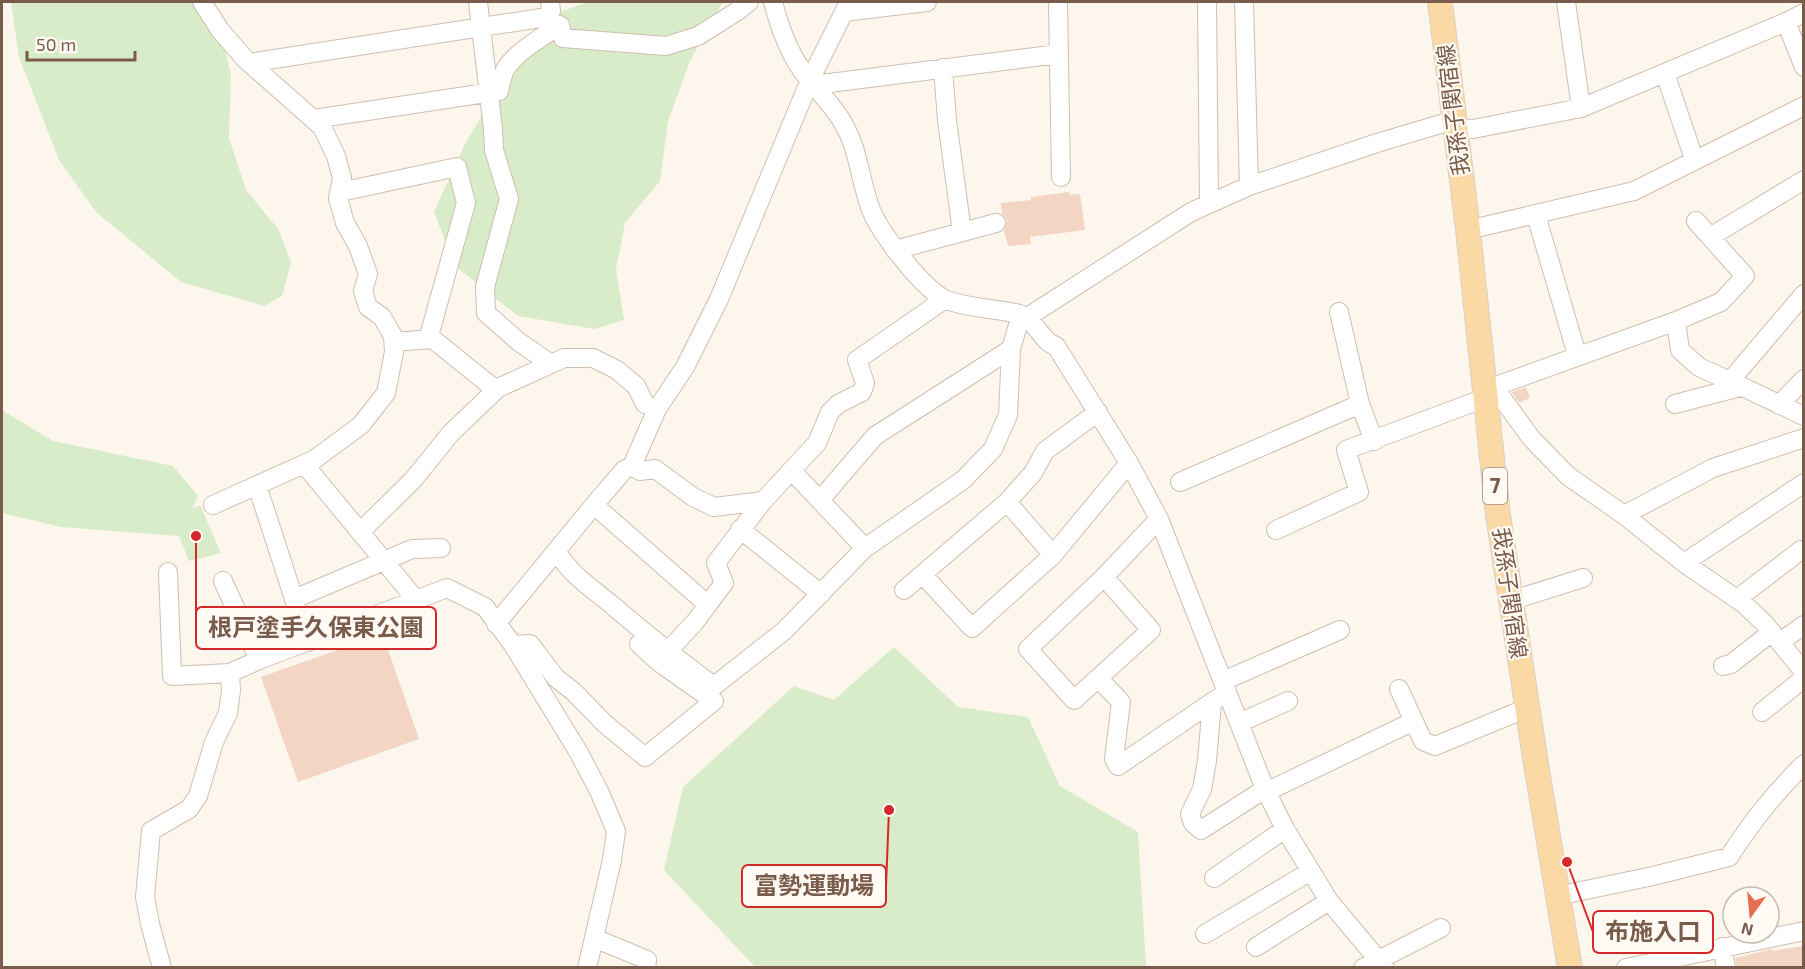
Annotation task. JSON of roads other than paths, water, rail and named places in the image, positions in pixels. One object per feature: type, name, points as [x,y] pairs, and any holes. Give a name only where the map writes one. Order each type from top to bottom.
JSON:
[{"type":"main road","name":"我孫子関宿線","points":[[1440,2],[1488,391],[1510,601],[1570,968]]},
{"type":"street","points":[[208,2],[220,30],[249,63],[322,127],[336,156],[342,178],[339,198],[345,222],[358,246],[368,274],[363,291],[368,307],[382,317],[394,342],[386,393],[362,425],[315,459],[213,505]]},
{"type":"street","points":[[478,2],[494,129],[494,150],[509,198],[485,287],[486,313],[519,342],[551,364]]},
{"type":"street","points":[[249,63],[547,17],[551,11],[550,2]]},
{"type":"street","points":[[314,119],[499,91],[507,67],[517,56],[560,25],[564,38],[666,46],[698,36],[749,2]]},
{"type":"street","points":[[773,2],[791,53],[841,120],[852,140],[872,211],[895,250],[928,286],[945,299],[975,308],[1024,316],[1035,324],[1051,345],[1056,346],[1098,412],[1159,519],[1221,692],[1239,723],[1266,790],[1285,829],[1329,901],[1375,965],[1441,927]]},
{"type":"street","points":[[496,624],[594,505],[624,471],[632,466],[657,409],[685,367],[719,299],[847,7],[927,2]]},
{"type":"street","points":[[1058,2],[1062,177]]},
{"type":"street","points":[[1207,2],[1209,204]]},
{"type":"street","points":[[1244,2],[1249,186]]},
{"type":"street","points":[[1566,2],[1581,108]]},
{"type":"street","points":[[552,556],[667,652],[714,686],[784,632],[865,548],[963,480],[993,449],[1008,415],[1011,349],[1024,316],[1191,212],[1249,186],[1377,143],[1454,124],[1473,129],[1581,108],[1803,13]]},
{"type":"street","points":[[1786,22],[1803,67]]},
{"type":"street","points":[[812,83],[1058,54]]},
{"type":"street","points":[[943,68],[946,120],[962,232]]},
{"type":"street","points":[[1665,73],[1694,159]]},
{"type":"street","points":[[1468,230],[1634,191],[1803,106]]},
{"type":"street","points":[[340,192],[457,167],[466,203],[429,336],[496,390]]},
{"type":"street","points":[[1710,237],[1803,180]]},
{"type":"street","points":[[1536,215],[1577,355]]},
{"type":"street","points":[[1275,530],[1359,492],[1347,450],[1374,441],[1577,355],[1676,321],[1721,302],[1745,276],[1696,221]]},
{"type":"street","points":[[895,250],[996,223]]},
{"type":"street","points":[[1675,404],[1735,384],[1803,294]]},
{"type":"street","points":[[667,652],[695,622],[724,583],[716,562],[740,530],[763,501],[817,443],[830,412],[838,404],[862,392],[865,383],[856,360],[945,299]]},
{"type":"street","points":[[1339,312],[1360,404],[1374,441]]},
{"type":"street","points":[[1676,321],[1680,350],[1699,367],[1803,416]]},
{"type":"street","points":[[394,342],[432,339]]},
{"type":"street","points":[[820,500],[875,436],[1011,349]]},
{"type":"street","points":[[361,531],[413,480],[451,433],[496,390],[564,358],[593,358],[617,370],[636,386],[645,404],[657,409]]},
{"type":"street","points":[[1779,405],[1803,379]]},
{"type":"street","points":[[1488,391],[1568,476],[1624,515],[1684,563],[1737,599],[1764,623],[1803,672]]},
{"type":"street","points":[[1180,482],[1360,404]]},
{"type":"street","points":[[904,590],[1007,502],[1033,472],[1045,451],[1098,412]]},
{"type":"street","points":[[1624,515],[1713,468],[1803,438]]},
{"type":"street","points":[[923,575],[972,628],[1053,555],[1129,463]]},
{"type":"street","points":[[304,464],[417,601]]},
{"type":"street","points":[[632,466],[640,471],[656,469],[693,496],[714,507],[763,501]]},
{"type":"street","points":[[792,471],[865,548]]},
{"type":"street","points":[[1684,563],[1803,483]]},
{"type":"street","points":[[257,485],[308,642]]},
{"type":"street","points":[[1007,502],[1053,555]]},
{"type":"street","points":[[594,505],[707,604]]},
{"type":"street","points":[[1104,577],[1151,630],[1074,700],[1028,649],[1104,577],[1159,519]]},
{"type":"street","points":[[740,530],[821,594]]},
{"type":"street","points":[[294,599],[412,549],[441,548]]},
{"type":"street","points":[[1737,599],[1801,550]]},
{"type":"street","points":[[513,645],[530,644],[556,678],[645,757],[714,701],[660,663],[583,598],[554,572],[552,556]]},
{"type":"street","points":[[168,572],[172,676],[230,674],[259,660],[447,588],[485,607],[513,645],[579,753],[599,791],[615,831],[612,860],[587,968]]},
{"type":"street","points":[[1510,601],[1583,578]]},
{"type":"street","points":[[223,582],[259,660]]},
{"type":"street","points":[[1723,666],[1731,664],[1776,637],[1803,625]]},
{"type":"street","points":[[1098,678],[1121,702],[1114,759],[1118,766],[1221,692],[1340,630]]},
{"type":"street","points":[[162,968],[145,897],[151,831],[189,809],[198,796],[214,742],[228,713],[231,691],[230,674]]},
{"type":"street","points":[[1762,712],[1803,678]]},
{"type":"street","points":[[1399,689],[1423,741],[1435,746],[1527,708]]},
{"type":"street","points":[[1221,692],[1202,789],[1190,814],[1192,822],[1201,830],[1266,790],[1414,721]]},
{"type":"street","points":[[1239,723],[1288,701]]},
{"type":"street","points":[[1557,896],[1729,857],[1755,817],[1775,792],[1803,764]]},
{"type":"street","points":[[1214,878],[1285,829]]},
{"type":"street","points":[[1205,934],[1311,871]]},
{"type":"street","points":[[1256,947],[1329,901]]},
{"type":"street","points":[[1626,968],[1803,931]]},
{"type":"street","points":[[594,938],[647,960],[646,968]]},
{"type":"street","points":[[1722,947],[1726,968]]},
{"type":"place","name":"根戸塗手久保東公園","points":[[196,536]]},
{"type":"place","name":"富勢運動場","points":[[889,810]]},
{"type":"place","name":"布施入口","points":[[1567,862]]}]
